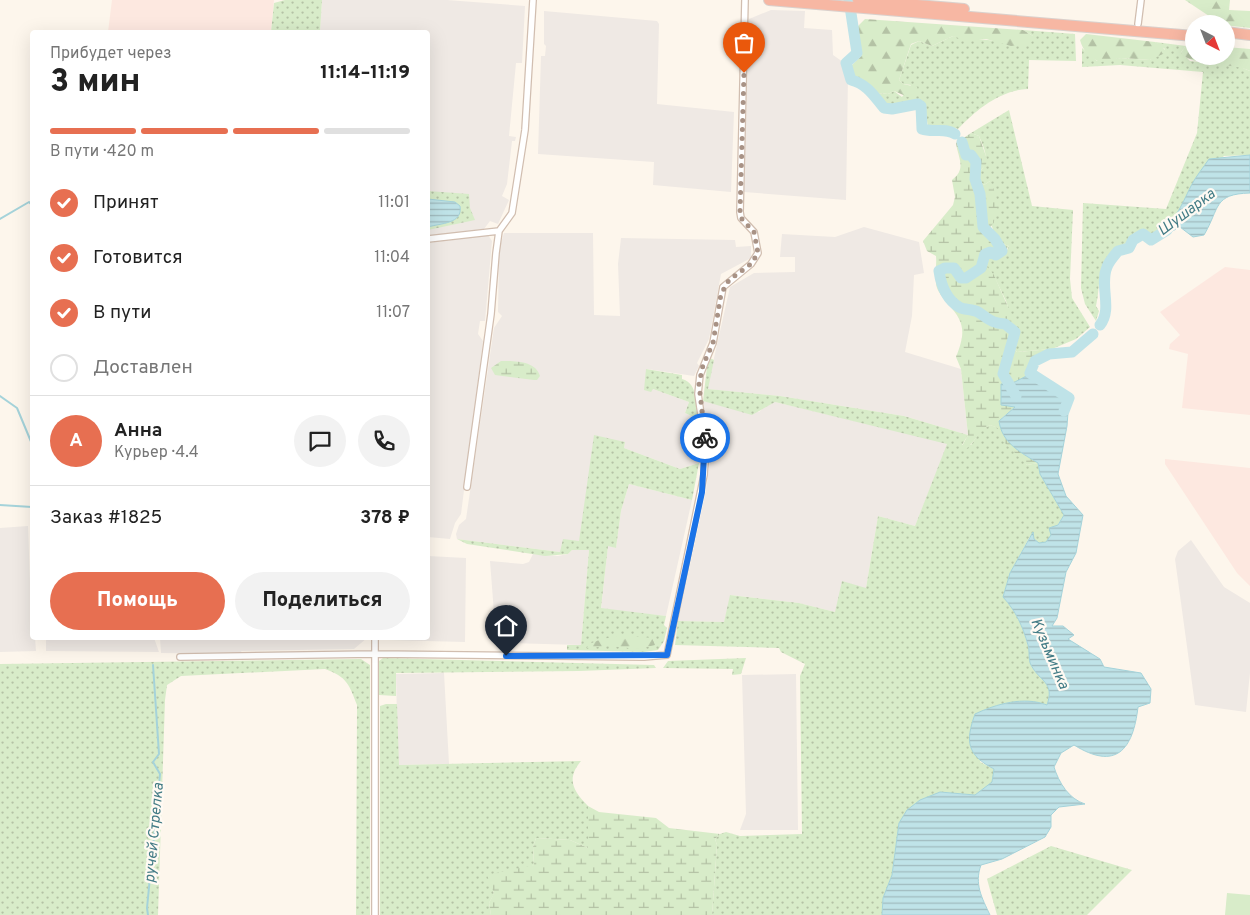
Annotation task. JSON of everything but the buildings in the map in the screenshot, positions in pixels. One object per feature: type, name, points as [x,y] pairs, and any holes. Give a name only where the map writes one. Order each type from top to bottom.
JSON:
[{"type":"highway","points":[[769,0],[842,6],[861,3],[1185,28]]},
{"type":"highway","points":[[861,3],[1185,35]]},
{"type":"highway","points":[[1235,33],[1250,35]]},
{"type":"highway","points":[[1235,40],[1250,41]]},
{"type":"street","points":[[467,487],[491,314],[499,231],[512,213],[525,130],[533,0]]},
{"type":"street","points":[[180,657],[375,654],[644,657],[667,655],[704,473],[706,449],[698,394],[700,375],[713,343],[724,287],[751,264],[758,253],[754,232],[741,218],[740,212],[745,0]]},
{"type":"street","points":[[1138,24],[1141,0]]},
{"type":"street","points":[[430,239],[499,231]]},
{"type":"street","points":[[375,640],[376,915]]},
{"type":"shaded area","points":[[112,0],[274,0],[271,30],[108,30]]},
{"type":"shaded area","points":[[322,0],[447,0],[525,6],[522,63],[516,63],[509,136],[516,137],[515,141],[512,141],[507,184],[502,196],[509,200],[498,224],[490,221],[484,229],[430,236],[430,30],[320,30]]},
{"type":"shaded area","points":[[771,10],[805,11],[804,28],[832,30],[833,55],[843,62],[848,77],[846,200],[744,192],[749,19]]},
{"type":"shaded area","points":[[544,11],[657,21],[659,24],[657,104],[734,112],[731,192],[653,185],[654,162],[538,154],[541,56],[545,56],[546,46],[544,44]]},
{"type":"shaded area","points":[[864,227],[919,242],[924,273],[914,275],[912,316],[905,352],[961,369],[968,435],[904,416],[780,396],[707,389],[730,287],[754,273],[795,272],[795,257],[780,257],[782,234],[835,237]]},
{"type":"shaded area","points":[[504,233],[593,233],[594,315],[620,316],[618,264],[621,238],[735,240],[736,247],[751,246],[751,258],[721,274],[709,339],[697,363],[699,366],[694,376],[647,369],[653,389],[689,402],[685,413],[698,419],[699,463],[680,469],[624,448],[625,442],[579,541],[560,552],[457,539],[456,534],[459,525],[466,519],[494,328],[502,316],[498,312],[499,249]]},
{"type":"shaded area","points":[[488,235],[492,241],[485,321],[480,321],[478,334],[483,341],[461,514],[455,523],[450,539],[430,537],[430,243]]},
{"type":"shaded area","points":[[1225,267],[1250,270],[1250,415],[1182,408],[1188,354],[1169,349],[1170,344],[1180,335],[1160,312]]},
{"type":"shaded area","points":[[703,401],[759,412],[767,404],[775,402],[948,443],[915,526],[878,516],[866,588],[835,612],[799,603],[731,595],[724,622],[678,621],[706,490],[710,460]]},
{"type":"shaded area","points":[[1165,459],[1250,468],[1250,586],[1237,573],[1165,464]]},
{"type":"shaded area","points":[[629,484],[692,500],[666,616],[601,609],[608,545],[616,548],[621,511]]},
{"type":"shaded area","points":[[28,526],[30,640],[35,640],[36,651],[0,652],[0,528]]},
{"type":"shaded area","points":[[1191,540],[1224,587],[1250,603],[1250,673],[1246,712],[1195,705],[1175,559],[1178,551]]},
{"type":"shaded area","points":[[572,550],[589,550],[581,645],[504,643],[498,631],[494,613],[490,561],[523,564],[529,562],[533,554],[558,556],[568,554]]},
{"type":"shaded area","points":[[430,556],[466,558],[465,642],[387,640],[430,640]]},
{"type":"shaded area","points":[[46,640],[155,640],[159,652],[46,651]]},
{"type":"shaded area","points":[[160,640],[365,640],[354,649],[242,651],[238,654],[161,653]]},
{"type":"shaded area","points":[[444,673],[449,764],[398,765],[396,674]]},
{"type":"shaded area","points":[[796,674],[798,830],[740,830],[746,814],[742,675]]},
{"type":"green space","points":[[285,0],[322,0],[320,30],[271,30],[274,3]]},
{"type":"green space","points":[[1185,0],[1230,0],[1229,10],[1250,11],[1250,28],[1235,26],[1235,15],[1208,15]]},
{"type":"green space","points":[[865,19],[1023,30],[1033,36],[1034,40],[1027,44],[1011,46],[986,39],[961,39],[953,36],[932,46],[919,41],[911,44],[899,80],[903,84],[917,87],[916,94],[908,97],[894,91],[888,94],[878,93],[851,74],[851,66],[862,55],[858,26]]},
{"type":"green space","points":[[1023,30],[1075,34],[1076,61],[1029,60],[1028,89],[1008,93],[989,102],[958,129],[948,126],[928,128],[925,105],[921,100],[889,106],[883,102],[878,93],[888,94],[894,91],[902,97],[911,85],[903,84],[899,80],[911,45],[919,41],[932,46],[953,36],[1023,44],[1033,36]]},
{"type":"green space","points":[[1086,34],[1155,42],[1163,46],[1165,53],[1150,60],[1121,58],[1101,62],[1090,57],[1083,48],[1080,40]]},
{"type":"green space","points":[[1155,42],[1185,46],[1181,52],[1185,56],[1185,65],[1228,65],[1238,66],[1250,71],[1250,155],[1224,156],[1192,184],[1183,207],[1166,229],[1151,237],[1144,231],[1138,232],[1112,251],[1101,270],[1096,306],[1099,311],[1096,321],[1085,304],[1081,288],[1083,203],[1166,209],[1197,133],[1203,72],[1120,65],[1082,67],[1082,48],[1097,61],[1121,58],[1150,60],[1165,49]]},
{"type":"green space","points":[[1185,47],[1185,57],[1181,52]]},
{"type":"green space","points":[[1235,48],[1250,49],[1250,71],[1225,65],[1235,65]]},
{"type":"green space","points":[[1009,110],[1032,206],[1073,210],[1070,279],[1072,298],[1090,327],[1076,339],[1052,349],[1017,352],[1015,350],[1017,337],[1006,301],[994,276],[986,266],[990,257],[1006,252],[1009,246],[1001,242],[992,228],[990,218],[990,181],[984,185],[979,180],[986,154],[979,136],[971,133]]},
{"type":"green space","points":[[971,133],[979,136],[988,162],[980,171],[979,180],[984,185],[990,181],[997,199],[996,216],[990,228],[1003,244],[1009,246],[1000,257],[990,257],[986,266],[994,275],[1019,332],[1015,350],[1017,352],[1052,349],[1057,355],[1047,358],[1042,356],[1025,375],[1030,374],[1013,383],[1002,384],[1015,407],[1002,418],[1010,440],[1018,449],[1038,463],[1027,465],[1001,439],[998,428],[990,425],[966,449],[962,446],[968,435],[961,369],[956,357],[961,342],[961,323],[937,288],[936,256],[927,251],[923,241],[953,205],[955,197],[952,180],[957,176],[960,167],[956,143]]},
{"type":"green space","points":[[430,191],[469,194],[470,208],[475,220],[430,230]]},
{"type":"green space","points":[[710,358],[714,360],[708,389],[780,396],[904,416],[968,435],[962,445],[971,445],[981,430],[990,425],[999,428],[1027,465],[1038,463],[1040,474],[1064,515],[1046,543],[1039,543],[1034,539],[1033,533],[1029,538],[1010,573],[1003,597],[1012,608],[1021,626],[1029,648],[1031,665],[1048,687],[1049,697],[1047,705],[1040,703],[1013,703],[980,762],[994,769],[992,783],[975,795],[940,792],[899,823],[892,875],[883,898],[882,915],[712,915],[717,845],[715,839],[720,834],[726,832],[740,836],[802,834],[800,676],[805,664],[781,652],[779,648],[675,645],[678,621],[724,622],[730,595],[799,603],[835,612],[842,581],[866,588],[878,516],[915,526],[947,444],[775,402],[752,415],[703,401],[707,367]]},
{"type":"green space","points":[[501,361],[530,365],[538,371],[540,376],[537,380],[534,380],[495,375],[491,368]]},
{"type":"green space","points":[[646,369],[682,375],[682,379],[691,385],[694,390],[698,419],[685,413],[689,402],[653,389],[651,392],[644,390]]},
{"type":"green space","points":[[594,435],[625,442],[624,448],[680,469],[699,463],[692,500],[629,484],[621,511],[616,548],[608,546],[601,608],[666,616],[664,625],[667,628],[664,641],[658,650],[644,652],[567,650],[567,645],[581,645],[589,550],[572,550],[568,554],[545,556],[467,544],[457,539],[560,552],[563,539],[579,541]]},
{"type":"green space","points":[[626,633],[629,636],[652,638],[655,645],[638,649],[609,646],[587,648],[598,641]]},
{"type":"green space","points":[[383,658],[654,665],[656,668],[579,671],[396,673],[396,696],[379,695],[379,661]]},
{"type":"green space","points":[[746,658],[741,674],[732,675],[733,669],[663,668],[668,661]]},
{"type":"green space","points":[[361,659],[370,665],[370,915],[356,915],[357,705],[352,692],[343,678],[325,669],[181,676],[167,685],[158,915],[0,915],[0,664]]},
{"type":"green space","points":[[397,704],[399,765],[581,761],[576,767],[573,785],[578,795],[588,806],[588,848],[570,840],[536,838],[533,847],[534,865],[492,884],[494,894],[489,903],[491,915],[380,915],[380,706]]},
{"type":"green space","points":[[588,806],[599,812],[656,818],[669,828],[720,834],[715,839],[717,845],[712,915],[491,915],[489,903],[494,893],[487,875],[534,865],[533,847],[536,838],[570,840],[588,848]]},
{"type":"green space","points":[[1051,846],[1132,870],[1087,915],[997,915],[987,879]]},
{"type":"green space","points":[[1227,893],[1250,895],[1250,915],[1225,915]]},
{"type":"water","points":[[1250,155],[1250,193],[1229,196],[1223,200],[1219,204],[1204,235],[1193,237],[1180,227],[1157,239],[1154,236],[1172,220],[1195,179],[1209,159]]},
{"type":"water","points":[[430,199],[455,202],[460,206],[458,216],[450,222],[430,227]]},
{"type":"water","points":[[1030,374],[1069,399],[1067,426],[1058,474],[1066,496],[1083,515],[1076,553],[1066,572],[1057,618],[1052,626],[1063,626],[1074,635],[1068,639],[1100,659],[1104,667],[1141,673],[1151,689],[1150,703],[1138,707],[1132,735],[1127,745],[1120,752],[1111,756],[1101,756],[1089,753],[1074,745],[1061,753],[1054,767],[1059,779],[1069,794],[1085,804],[1059,807],[1051,815],[1051,827],[1045,837],[1002,859],[981,865],[978,878],[979,885],[990,915],[882,915],[883,898],[892,875],[899,823],[907,810],[920,800],[940,792],[975,795],[992,782],[994,769],[973,753],[969,740],[975,714],[1010,702],[1029,701],[1047,705],[1049,697],[1048,687],[1031,665],[1028,645],[1021,626],[1012,608],[1003,597],[1010,573],[1033,532],[1034,539],[1039,543],[1046,542],[1051,535],[1049,528],[1058,525],[1064,515],[1040,474],[1038,463],[1008,441],[999,421],[1015,407],[1001,405],[1001,384],[1013,383]]},
{"type":"waterway","name":"Кузьминка","points":[[849,0],[857,53],[846,63],[851,80],[866,87],[884,108],[892,109],[918,104],[921,106],[922,129],[947,131],[955,134]]},
{"type":"waterway","name":"Кузьминка","points":[[962,142],[966,155],[971,155],[976,162],[975,179],[980,194],[983,227],[995,239],[1002,251],[996,255],[990,252],[985,254],[981,268],[966,278],[961,278],[954,268],[945,268],[939,271],[940,276],[945,291],[954,304],[961,308],[978,312],[993,322],[1005,324],[1015,332],[1003,374],[1016,396]]},
{"type":"waterway","points":[[0,219],[30,203]]},
{"type":"waterway","name":"Шушарка","points":[[1100,325],[1104,319],[1106,304],[1104,281],[1110,261],[1118,251],[1129,248],[1133,240],[1143,234],[1151,240],[1167,230]]},
{"type":"waterway","name":"Шушарка","points":[[1064,411],[1069,398],[1030,373],[1035,361],[1049,354],[1072,352],[1093,334]]},
{"type":"waterway","points":[[0,396],[17,408],[30,439]]},
{"type":"waterway","points":[[0,505],[30,507]]},
{"type":"waterway","name":"ручей Стрелка","points":[[148,915],[147,908],[160,774],[153,762],[159,754],[153,665]]},
{"type":"way so far","points":[[705,438],[698,394],[700,375],[713,343],[721,294],[729,280],[751,264],[758,253],[754,232],[741,218],[740,212],[744,73]]},
{"type":"route","points":[[506,656],[644,657],[667,655],[681,581],[702,492],[706,449],[705,438]]}]
